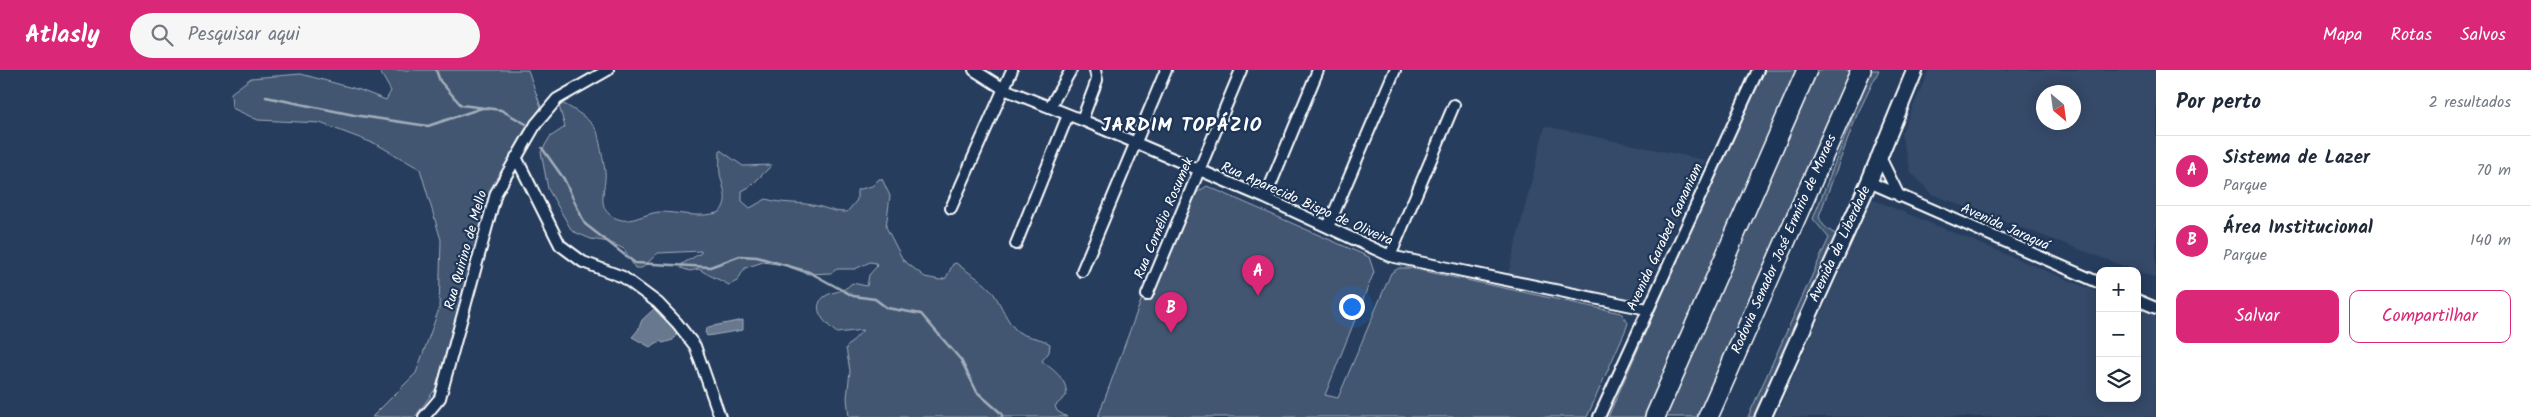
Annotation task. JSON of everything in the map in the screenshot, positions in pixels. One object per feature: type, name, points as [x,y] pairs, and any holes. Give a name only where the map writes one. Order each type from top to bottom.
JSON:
[{"type":"highway","points":[[1655,417],[1807,70]]},
{"type":"highway","name":"Rodovia Senador José Ermírio de Moraes","points":[[1708,417],[1861,70]]},
{"type":"street","name":"Rua Quirino de Mello","points":[[424,417],[440,398],[496,193],[536,124],[557,100],[608,70]]},
{"type":"street","name":"Rua Aparecido Bispo de Oliveira","points":[[974,70],[1004,89],[1265,198],[1390,256],[1647,309]]},
{"type":"street","points":[[951,208],[1012,70]]},
{"type":"street","points":[[1050,107],[1071,70]]},
{"type":"street","points":[[1082,120],[1097,80],[1095,70]]},
{"type":"street","points":[[1082,271],[1166,70]]},
{"type":"street","name":"Rua Cornélio Rosumek","points":[[1147,294],[1241,70]]},
{"type":"street","points":[[1265,198],[1318,70]]},
{"type":"street","points":[[1328,227],[1394,70]]},
{"type":"street","name":"Avenida Garabed Gananiam","points":[[1599,417],[1758,70]]},
{"type":"street","name":"Avenida da Liberdade","points":[[1762,417],[1868,182],[1915,70]]},
{"type":"street","points":[[1390,256],[1454,104]]},
{"type":"street","points":[[1016,244],[1068,115]]},
{"type":"street","points":[[1879,154],[1899,196]]},
{"type":"street","points":[[516,157],[560,245],[583,262],[622,276],[658,303],[677,323],[694,346],[720,417]]},
{"type":"street","name":"Avenida Jaraguá","points":[[1868,182],[2096,281]]},
{"type":"street","points":[[2141,302],[2156,308]]},
{"type":"shaded area","points":[[379,70],[528,70],[541,107],[524,131],[490,195],[436,388],[415,417],[372,417],[416,373],[439,309],[441,240],[420,169],[378,145],[320,123],[258,120],[232,108],[231,93],[251,78],[301,74],[360,90],[386,100],[391,91]]},
{"type":"shaded area","points":[[1762,70],[1799,70],[1647,417],[1608,417]]},
{"type":"shaded area","points":[[1816,70],[1854,70],[1702,417],[1664,417]]},
{"type":"shaded area","points":[[1871,70],[1879,70],[1857,115],[1819,216],[1826,228],[1838,235],[1755,417],[1748,417],[1829,238],[1813,219]]},
{"type":"shaded area","points":[[1929,70],[2156,70],[2156,278],[2141,272],[2141,267],[2127,267],[1931,194],[1911,172],[1901,134]]},
{"type":"shaded area","points":[[564,104],[578,112],[597,131],[605,172],[603,204],[610,215],[618,219],[628,220],[659,212],[705,215],[720,212],[725,203],[725,198],[720,174],[720,150],[743,166],[772,165],[751,186],[742,191],[742,201],[750,208],[766,199],[847,212],[857,200],[857,190],[872,186],[879,179],[882,179],[890,196],[886,227],[903,260],[925,277],[940,280],[946,278],[953,264],[956,263],[990,289],[1015,329],[1050,344],[1049,352],[1042,361],[1059,376],[1065,385],[1066,396],[1055,406],[1057,411],[1067,417],[849,417],[847,398],[850,371],[846,348],[863,330],[837,333],[821,317],[818,307],[824,297],[845,289],[852,283],[867,286],[869,275],[877,266],[876,263],[870,262],[855,269],[837,269],[831,273],[808,274],[784,265],[763,262],[745,268],[737,281],[729,285],[699,269],[690,271],[681,268],[682,264],[701,253],[701,251],[658,253],[642,268],[635,268],[624,249],[609,242],[591,239],[572,231],[548,189],[541,152],[550,137],[565,127],[559,106]]},
{"type":"shaded area","points":[[1545,126],[1705,160],[1638,302],[1508,275]]},
{"type":"shaded area","points":[[1207,186],[1369,257],[1374,272],[1325,395],[1338,398],[1391,273],[1399,268],[1410,268],[1621,313],[1628,323],[1587,417],[1098,417],[1142,298],[1150,301],[1189,203],[1193,195]]},
{"type":"shaded area","points":[[1872,199],[2096,291],[2096,402],[2141,402],[2141,310],[2156,316],[2156,417],[1775,417]]},
{"type":"shaded area","points":[[655,308],[678,331],[673,340],[663,343],[660,341],[650,347],[632,337],[638,330],[642,320]]},
{"type":"shaded area","points":[[743,320],[743,330],[707,336],[705,332],[708,327]]},
{"type":"waterway","points":[[436,70],[440,81],[461,105],[501,110],[526,124]]},
{"type":"waterway","points":[[266,97],[354,115],[428,126],[482,108]]},
{"type":"waterway","points":[[542,148],[564,179],[585,224],[635,263],[710,267],[740,256],[757,257],[809,272],[853,296],[875,299],[887,308],[921,314],[961,360],[977,392],[1002,414],[1002,417]]},
{"type":"place","name":"Sistema de Lazer","points":[[1258,296]]},
{"type":"place","name":"Área Institucional","points":[[1171,333]]},
{"type":"district","name":"JARDIM TOPÁZIO","points":[[1182,126]]}]
